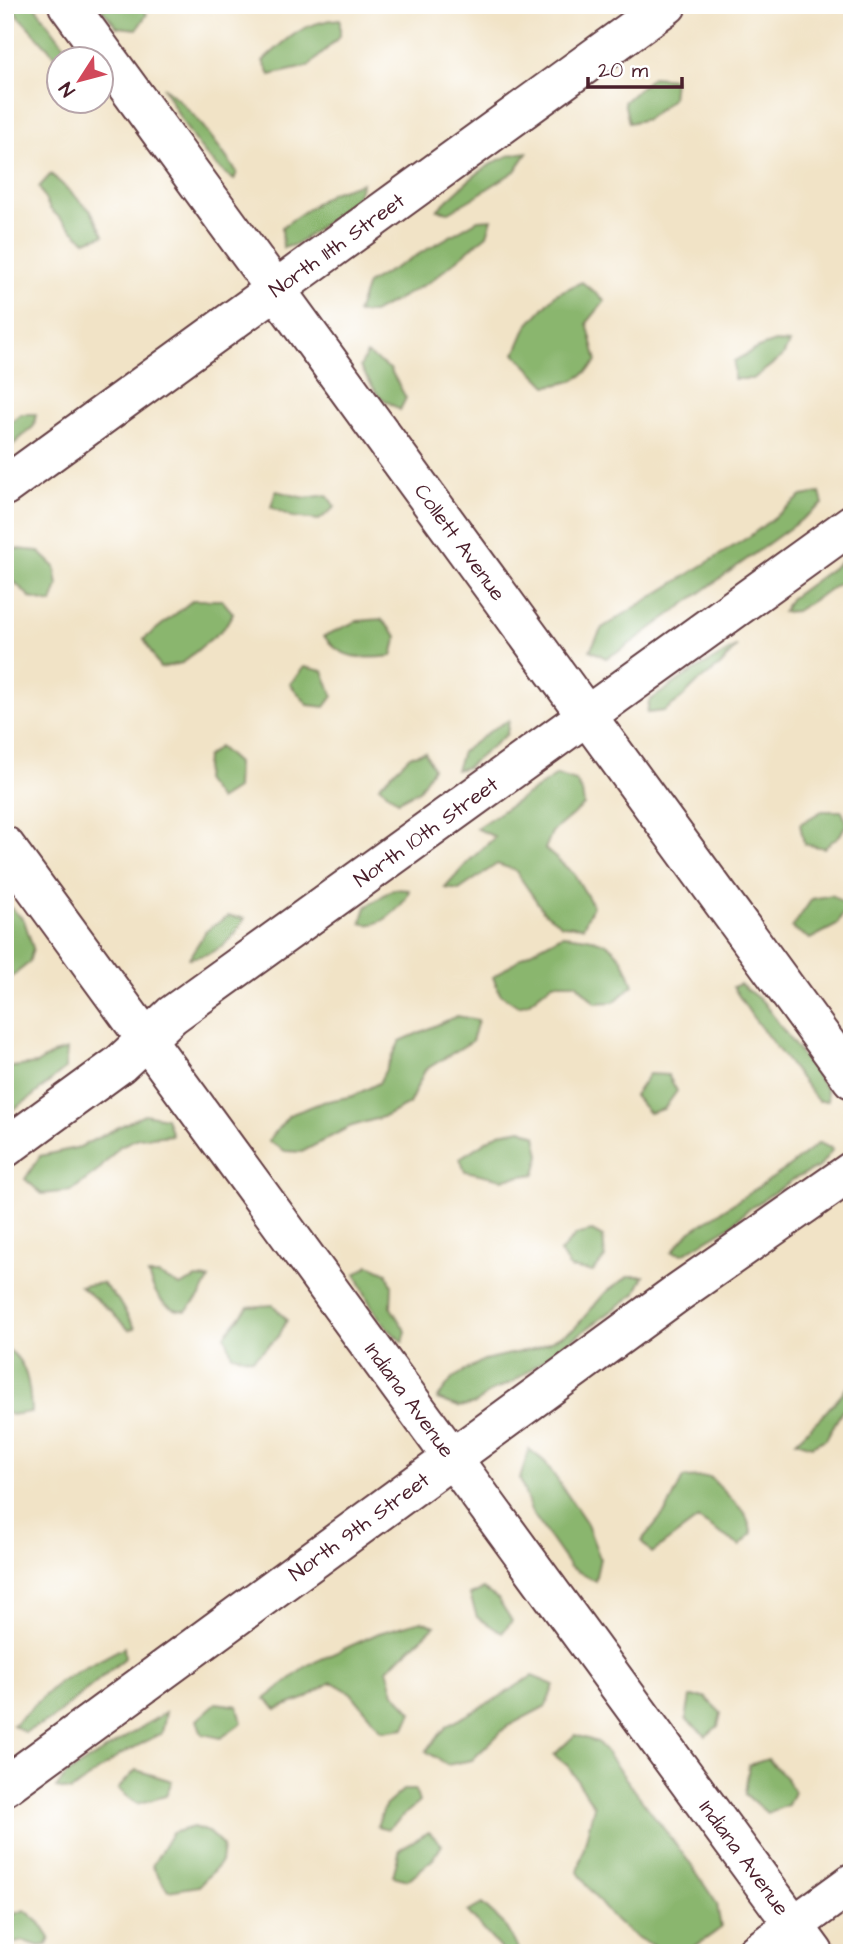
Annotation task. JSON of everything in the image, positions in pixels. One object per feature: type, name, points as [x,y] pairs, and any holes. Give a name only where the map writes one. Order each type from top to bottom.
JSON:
[{"type":"street","name":"Collett Avenue","points":[[68,5],[852,1079]]},
{"type":"street","name":"North 11th Street","points":[[5,486],[667,5]]},
{"type":"street","name":"North 10th Street","points":[[5,1148],[120,1064],[172,1016],[852,524]]},
{"type":"street","name":"Indiana Avenue","points":[[5,846],[804,1939]]},
{"type":"street","name":"North 9th Street","points":[[5,1786],[676,1294],[852,1171]]},
{"type":"street","points":[[756,1953],[804,1939],[852,1883]]},
{"type":"green space","points":[[8,5],[34,5],[65,46],[46,46]]},
{"type":"green space","points":[[98,5],[140,5],[147,14],[137,29],[117,27]]},
{"type":"green space","points":[[340,19],[340,36],[309,66],[270,75],[263,61],[289,38],[316,23]]},
{"type":"green space","points":[[652,77],[674,79],[672,99],[647,119],[629,123],[624,102]]},
{"type":"green space","points":[[163,87],[184,105],[212,138],[237,172],[234,180],[201,150]]},
{"type":"green space","points":[[528,152],[515,171],[473,198],[449,212],[437,210],[490,165],[515,154]]},
{"type":"green space","points":[[51,174],[91,211],[104,235],[85,241],[50,209],[39,187]]},
{"type":"green space","points":[[362,183],[356,200],[297,244],[283,248],[282,227],[331,193]]},
{"type":"green space","points":[[492,219],[487,235],[431,281],[373,313],[357,313],[367,284],[478,220]]},
{"type":"green space","points":[[582,282],[605,301],[587,323],[597,361],[575,380],[547,386],[515,354],[527,326],[556,294]]},
{"type":"green space","points":[[775,342],[789,343],[783,356],[753,379],[734,379],[734,361]]},
{"type":"green space","points":[[367,354],[390,369],[406,398],[400,410],[379,396],[360,367]]},
{"type":"green space","points":[[21,414],[36,414],[34,426],[5,452],[5,426]]},
{"type":"green space","points":[[276,491],[305,498],[327,495],[335,507],[319,520],[292,517],[271,507]]},
{"type":"green space","points":[[820,493],[823,504],[624,648],[606,658],[590,650],[602,628],[750,536],[802,496]]},
{"type":"green space","points":[[6,548],[38,551],[55,567],[58,586],[52,603],[31,598],[5,573]]},
{"type":"green space","points":[[852,554],[852,575],[796,611],[783,612],[790,599]]},
{"type":"green space","points":[[193,600],[222,600],[233,613],[224,628],[182,663],[160,668],[144,639]]},
{"type":"green space","points":[[381,619],[397,636],[392,656],[363,658],[346,654],[324,636],[357,621]]},
{"type":"green space","points":[[737,646],[721,665],[681,699],[664,711],[647,713],[649,701]]},
{"type":"green space","points":[[304,667],[323,671],[333,696],[325,707],[308,705],[290,684]]},
{"type":"green space","points":[[509,720],[507,734],[467,767],[456,770],[462,752]]},
{"type":"green space","points":[[219,747],[237,763],[236,789],[219,800],[204,780],[206,757]]},
{"type":"green space","points":[[425,752],[433,768],[419,790],[398,801],[379,786],[410,756]]},
{"type":"green space","points":[[557,775],[576,781],[582,792],[584,805],[552,832],[545,849],[574,874],[593,906],[583,927],[562,925],[544,912],[515,870],[497,864],[459,890],[445,888],[495,837],[476,828]]},
{"type":"green space","points":[[822,811],[842,811],[847,823],[840,835],[824,848],[804,844],[800,824]]},
{"type":"green space","points":[[393,889],[409,890],[400,906],[378,923],[361,923],[366,907]]},
{"type":"green space","points":[[832,895],[847,906],[837,925],[810,939],[792,928],[812,899]]},
{"type":"green space","points":[[11,908],[24,920],[33,948],[29,963],[5,982],[5,911]]},
{"type":"green space","points":[[228,916],[245,918],[228,941],[215,951],[189,958],[206,931]]},
{"type":"green space","points":[[562,935],[589,938],[608,945],[622,960],[633,985],[614,1002],[595,1003],[576,983],[553,983],[528,1003],[518,1006],[500,994],[493,977],[528,953]]},
{"type":"green space","points":[[740,984],[763,1002],[826,1089],[828,1101],[818,1101],[752,1016],[733,987]]},
{"type":"green space","points":[[457,1016],[478,1020],[472,1041],[425,1070],[409,1104],[386,1116],[349,1127],[302,1152],[285,1151],[268,1141],[289,1115],[323,1102],[353,1096],[379,1083],[400,1041]]},
{"type":"green space","points":[[67,1050],[65,1069],[5,1115],[5,1068],[36,1064],[53,1054]]},
{"type":"green space","points":[[649,1074],[668,1075],[677,1091],[664,1109],[649,1113],[634,1096]]},
{"type":"green space","points":[[144,1114],[166,1118],[172,1135],[138,1138],[120,1146],[98,1171],[71,1191],[42,1194],[25,1179],[40,1156],[80,1147]]},
{"type":"green space","points":[[522,1129],[536,1136],[540,1155],[535,1174],[502,1179],[465,1171],[460,1158],[499,1133]]},
{"type":"green space","points":[[819,1143],[833,1149],[819,1167],[794,1179],[746,1211],[730,1226],[683,1254],[672,1252],[688,1233],[786,1169]]},
{"type":"green space","points":[[592,1231],[603,1237],[605,1258],[593,1272],[570,1268],[560,1252],[576,1235]]},
{"type":"green space","points":[[369,1265],[387,1273],[392,1286],[391,1308],[406,1332],[403,1342],[380,1319],[356,1274]]},
{"type":"green space","points":[[148,1275],[159,1275],[180,1286],[196,1278],[209,1279],[201,1295],[186,1311],[171,1308],[161,1301]]},
{"type":"green space","points":[[629,1276],[644,1276],[635,1294],[513,1382],[490,1392],[476,1404],[459,1407],[437,1399],[453,1378],[484,1360],[537,1348],[574,1329],[605,1293]]},
{"type":"green space","points":[[102,1283],[118,1300],[135,1328],[129,1330],[80,1286]]},
{"type":"green space","points":[[273,1305],[287,1320],[279,1336],[253,1359],[232,1355],[225,1335],[248,1307]]},
{"type":"green space","points":[[5,1348],[13,1353],[23,1367],[31,1412],[11,1415],[5,1411]]},
{"type":"green space","points":[[852,1382],[852,1406],[842,1411],[826,1439],[812,1446],[796,1441],[823,1415]]},
{"type":"green space","points":[[529,1449],[545,1462],[586,1522],[600,1558],[595,1581],[570,1567],[531,1511],[520,1479]]},
{"type":"green space","points":[[710,1477],[745,1513],[752,1533],[740,1546],[698,1519],[652,1553],[641,1541],[667,1510],[683,1478]]},
{"type":"green space","points":[[483,1589],[498,1599],[512,1621],[502,1633],[477,1617],[470,1595]]},
{"type":"green space","points":[[421,1621],[435,1626],[387,1669],[394,1693],[412,1712],[405,1728],[382,1731],[351,1693],[332,1682],[306,1698],[277,1709],[265,1699],[308,1665],[379,1633]]},
{"type":"green space","points":[[124,1647],[125,1658],[49,1721],[25,1732],[13,1725],[60,1681]]},
{"type":"green space","points":[[532,1676],[554,1685],[546,1706],[506,1727],[472,1760],[447,1765],[426,1751],[447,1726]]},
{"type":"green space","points":[[690,1697],[705,1697],[721,1713],[718,1726],[706,1736],[686,1719]]},
{"type":"green space","points":[[216,1703],[238,1706],[242,1723],[221,1738],[202,1734],[197,1720]]},
{"type":"green space","points":[[166,1712],[162,1733],[120,1755],[71,1791],[56,1788],[67,1774]]},
{"type":"green space","points":[[575,1735],[598,1742],[689,1862],[717,1904],[721,1928],[693,1947],[671,1950],[638,1938],[610,1914],[578,1872],[594,1806],[568,1766],[554,1755]]},
{"type":"green space","points":[[768,1759],[787,1779],[794,1792],[788,1805],[767,1813],[745,1794],[749,1765]]},
{"type":"green space","points":[[136,1770],[172,1781],[166,1796],[137,1804],[118,1789]]},
{"type":"green space","points":[[403,1790],[415,1790],[419,1802],[388,1829],[377,1826],[385,1806]]},
{"type":"green space","points":[[193,1827],[208,1832],[223,1846],[221,1862],[199,1886],[168,1891],[152,1866],[172,1833]]},
{"type":"green space","points":[[429,1832],[442,1845],[433,1859],[408,1880],[393,1876],[400,1849]]},
{"type":"green space","points":[[482,1904],[503,1923],[521,1953],[504,1953],[468,1912]]},
{"type":"green space","points":[[25,1910],[40,1923],[50,1938],[47,1945],[40,1946],[23,1941],[7,1945],[5,1917]]}]
